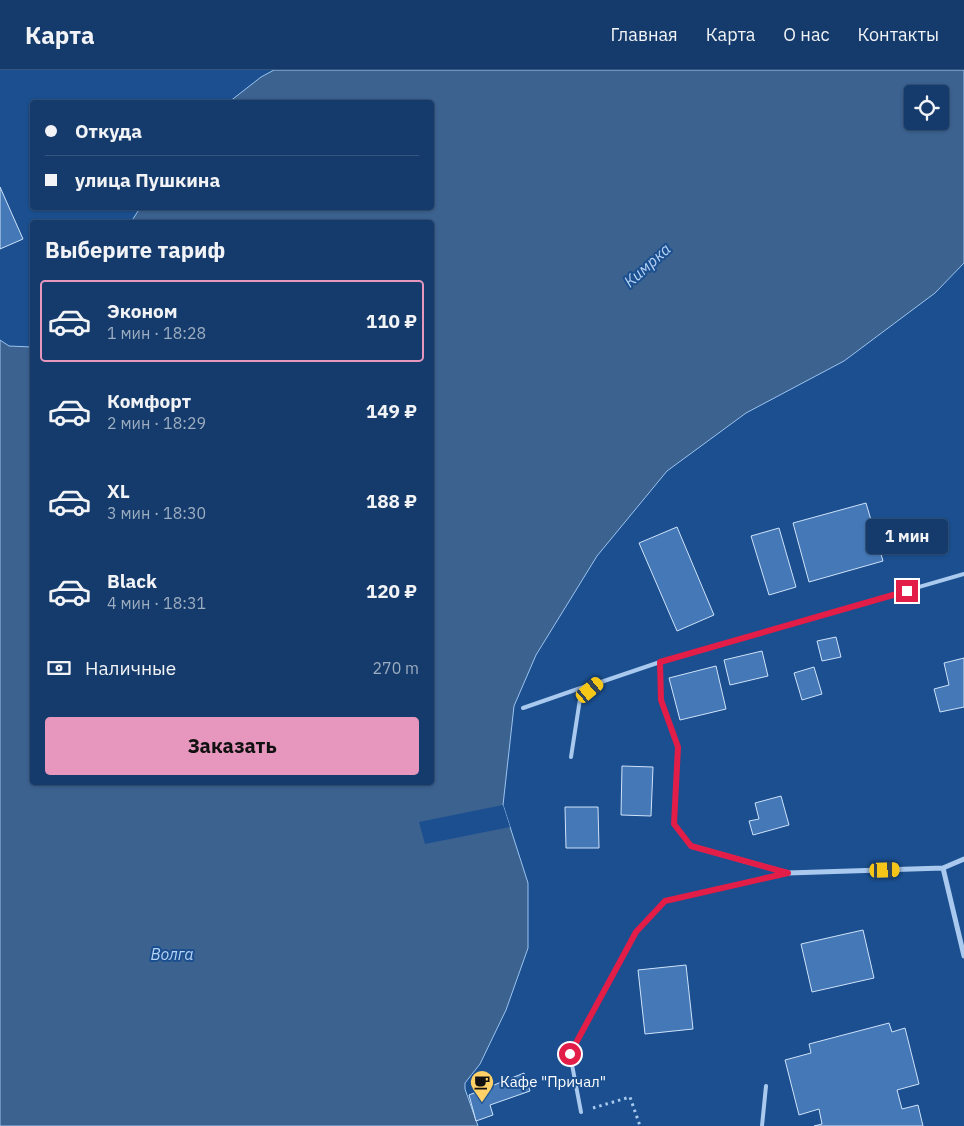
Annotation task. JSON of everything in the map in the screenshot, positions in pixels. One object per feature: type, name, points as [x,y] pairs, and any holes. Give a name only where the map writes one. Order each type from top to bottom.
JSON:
[{"type":"street","points":[[691,846],[788,873],[943,868],[964,859]]},
{"type":"street","points":[[943,868],[964,956]]},
{"type":"lane","points":[[524,708],[660,662],[964,574]]},
{"type":"lane","points":[[660,662],[661,700],[678,747],[674,824],[691,846]]},
{"type":"lane","points":[[571,757],[580,699],[601,682]]},
{"type":"lane","points":[[581,1112],[570,1054],[636,932],[665,901],[788,873]]},
{"type":"lane","points":[[762,1126],[766,1086]]},
{"type":"path","points":[[581,1112],[630,1097],[640,1126]]},
{"type":"water","points":[[274,70],[964,70],[964,263],[935,293],[844,361],[746,413],[667,471],[597,556],[536,655],[514,706],[503,805],[528,883],[528,948],[506,1010],[480,1064],[465,1083],[465,1089],[478,1126],[0,1126],[0,340],[9,346],[30,347],[30,785],[434,785],[434,220],[132,220],[139,210],[434,210],[434,100],[232,100],[261,77]]},
{"type":"pier","points":[[503,805],[510,827],[425,844],[419,822]]},
{"type":"building","points":[[0,187],[23,239],[0,249]]},
{"type":"building","points":[[866,503],[883,561],[809,582],[793,523]]},
{"type":"building","points":[[677,527],[714,615],[677,631],[639,543]]},
{"type":"building","points":[[779,528],[796,587],[769,595],[751,536]]},
{"type":"building","points":[[836,637],[841,657],[822,661],[817,641]]},
{"type":"building","points":[[762,651],[768,676],[730,685],[724,660]]},
{"type":"building","points":[[964,658],[964,707],[940,712],[934,689],[949,685],[944,663]]},
{"type":"building","points":[[716,666],[726,709],[680,720],[669,678]]},
{"type":"building","points":[[814,667],[822,694],[802,700],[794,673]]},
{"type":"building","points":[[622,766],[653,767],[651,816],[621,815]]},
{"type":"building","points":[[781,796],[789,825],[753,835],[749,821],[759,819],[755,803]]},
{"type":"building","points":[[565,807],[598,807],[599,848],[566,848]]},
{"type":"building","points":[[863,930],[874,978],[812,992],[801,944]]},
{"type":"building","points":[[686,965],[693,1029],[645,1034],[638,970]]},
{"type":"building","points":[[889,1023],[892,1032],[905,1028],[919,1084],[897,1090],[902,1109],[918,1105],[923,1126],[814,1126],[822,1124],[819,1109],[799,1115],[785,1060],[811,1053],[809,1044]]},
{"type":"building","points":[[524,1073],[530,1091],[490,1105],[493,1115],[476,1121],[469,1095]]},
{"type":"place","name":"Кафе \"Причал\"","points":[[482,1103]]},
{"type":"route","points":[[570,1054],[636,932],[665,901],[788,873],[691,846],[674,824],[678,747],[661,700],[660,662],[907,591]]},
{"type":"water label","name":"Кимрка","points":[[647,265]]},
{"type":"water label","name":"Волга","points":[[172,954]]}]
